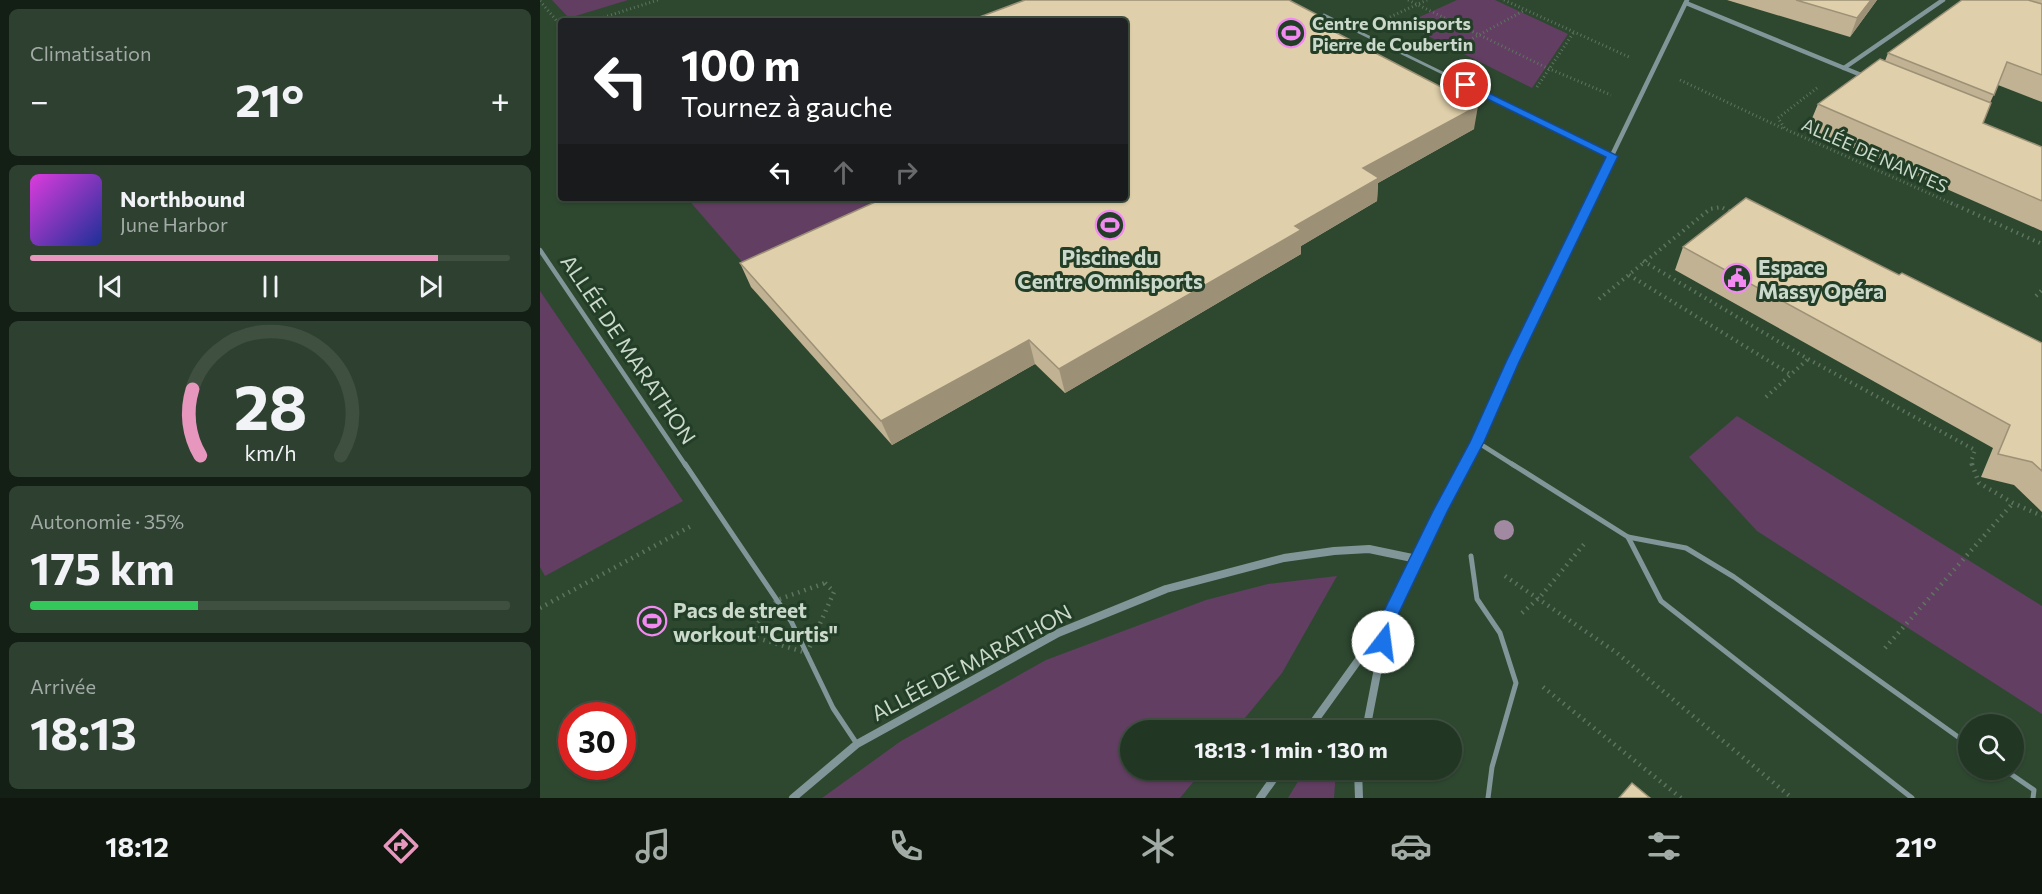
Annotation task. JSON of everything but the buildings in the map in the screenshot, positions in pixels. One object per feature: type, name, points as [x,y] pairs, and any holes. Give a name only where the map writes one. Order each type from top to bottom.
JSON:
[{"type":"street","points":[[1844,68],[1944,0]]},
{"type":"street","points":[[1315,720],[1388,619],[1477,442],[1513,362],[1687,2],[1871,79]]},
{"type":"street","name":"ALLÉE DE MARATHON","points":[[793,798],[857,744],[1058,633],[1166,589],[1284,558],[1334,551],[1369,549],[1417,559]]},
{"type":"street","points":[[1368,720],[1388,619]]},
{"type":"street","points":[[1260,798],[1273,780]]},
{"type":"street","points":[[1358,780],[1359,798]]},
{"type":"lane","points":[[1324,15],[1612,156]]},
{"type":"lane","name":"ALLÉE DE MARATHON","points":[[540,250],[791,621],[833,708],[857,744]]},
{"type":"lane","points":[[1477,442],[1628,537],[1686,548],[1734,576],[1958,737]]},
{"type":"lane","points":[[1628,537],[1661,601],[1912,798]]},
{"type":"lane","points":[[1471,556],[1477,599],[1500,633],[1516,683],[1492,767],[1488,798]]},
{"type":"lane","points":[[2020,780],[2034,790],[2033,798]]},
{"type":"path","points":[[601,18],[658,0]]},
{"type":"path","points":[[1408,0],[1549,68],[1637,105]]},
{"type":"path","points":[[1504,0],[1568,29]]},
{"type":"path","points":[[540,1],[558,22]]},
{"type":"path","points":[[1424,65],[1526,10]]},
{"type":"path","points":[[1532,96],[1574,32]]},
{"type":"path","name":"ALLÉE DE NANTES","points":[[1844,68],[1778,118],[1785,129],[2042,244]]},
{"type":"path","points":[[1599,299],[1643,261],[1710,209],[1721,207],[1743,218]]},
{"type":"path","points":[[1643,261],[1808,359],[1975,450],[1971,462],[1979,483],[2013,503],[2042,516]]},
{"type":"path","points":[[1629,275],[1790,374]]},
{"type":"path","points":[[2036,296],[2042,290]]},
{"type":"path","points":[[1766,397],[1808,359]]},
{"type":"path","points":[[1865,671],[2013,503]]},
{"type":"path","points":[[540,608],[717,512]]},
{"type":"path","points":[[1500,633],[1540,597],[1603,521]]},
{"type":"path","points":[[1471,556],[1540,597],[1631,665],[1792,798]]},
{"type":"path","points":[[1510,660],[1681,798]]},
{"type":"shaded area","points":[[552,0],[628,0],[569,18]]},
{"type":"shaded area","points":[[1457,0],[1495,0],[1568,34],[1532,88],[1404,24]]},
{"type":"shaded area","points":[[690,201],[887,201],[744,264]]},
{"type":"shaded area","points":[[540,291],[683,501],[545,576],[540,567]]},
{"type":"shaded area","points":[[1737,416],[2042,606],[2042,714],[1757,531],[1689,457]]},
{"type":"shaded area","points":[[1337,576],[1282,673],[1243,720],[1120,720],[1120,780],[1195,780],[1180,798],[822,798],[901,741],[1046,660],[1206,600],[1268,584]]},
{"type":"shaded area","points":[[1299,780],[1335,780],[1334,798],[1288,798]]},
{"type":"place","name":"Centre Omnisports Pierre de Coubertin","points":[[1291,33]]},
{"type":"place","name":"Piscine du Centre Omnisports","points":[[1110,225]]},
{"type":"place","name":"Espace Massy Opéra","points":[[1737,278]]},
{"type":"place","name":"Pacs de street workout \"Curtis\"","points":[[652,621]]},
{"type":"route","points":[[1383,642],[1388,619],[1440,511],[1477,442],[1612,156],[1466,85]]}]
